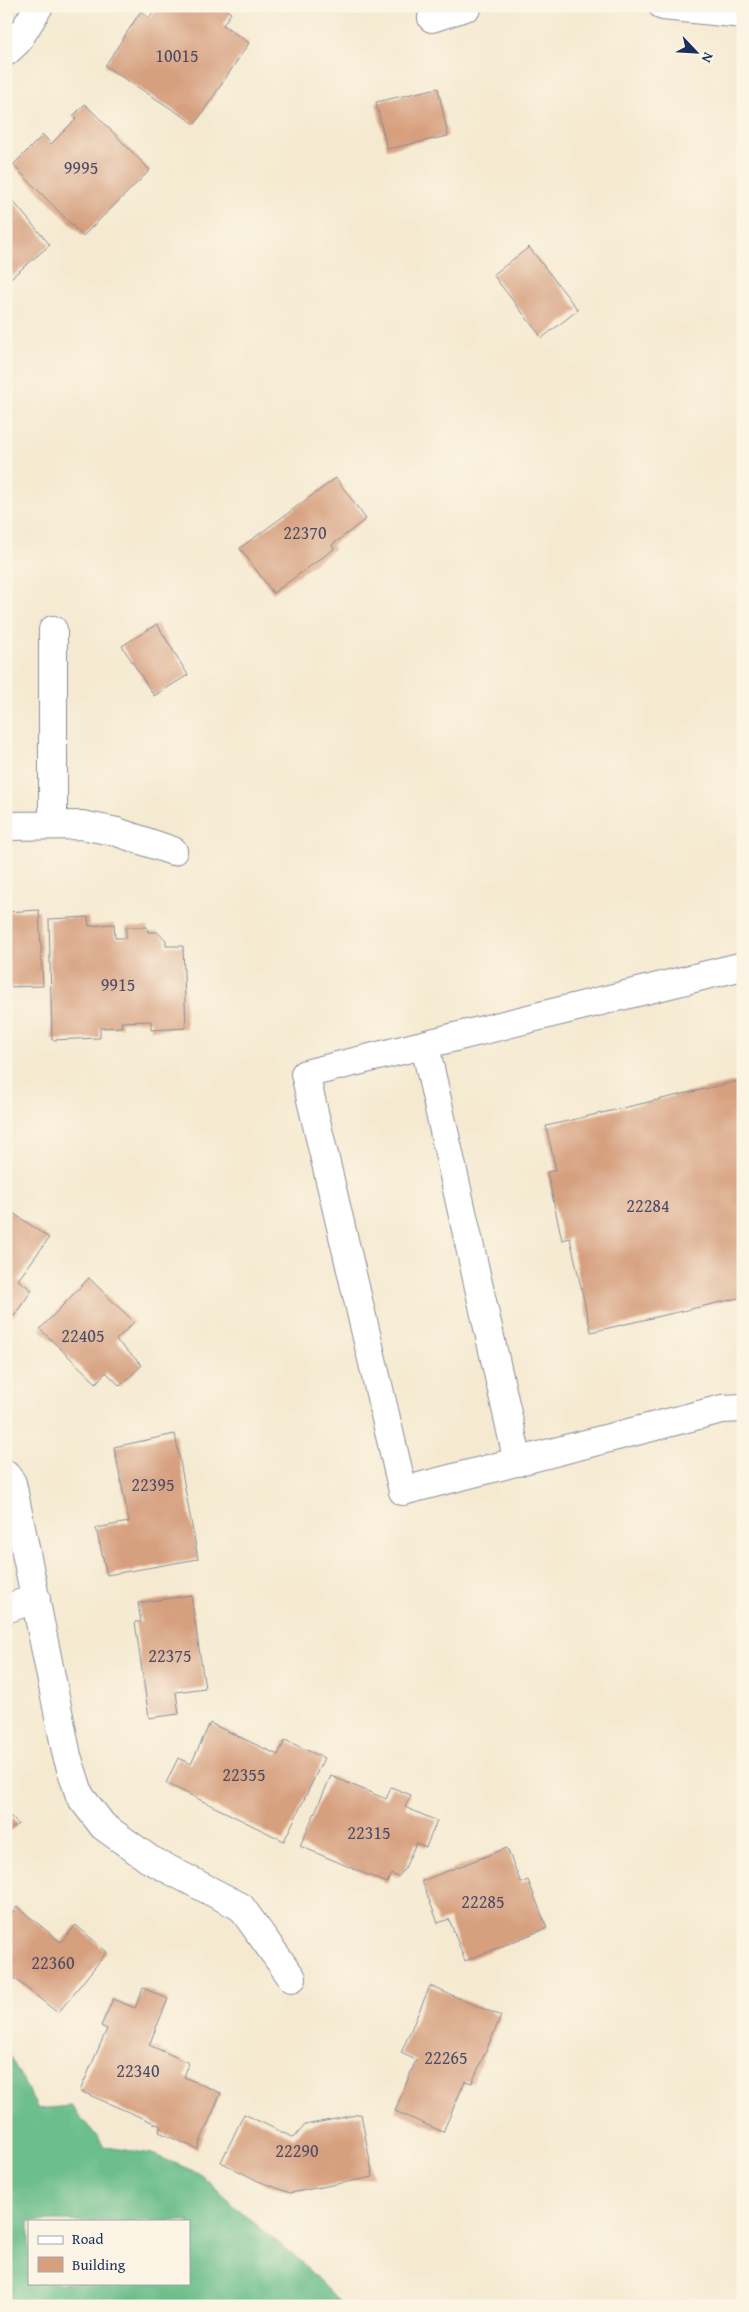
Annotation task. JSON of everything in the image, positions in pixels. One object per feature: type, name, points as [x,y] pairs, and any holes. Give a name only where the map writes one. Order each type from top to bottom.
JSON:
[{"type":"street","points":[[6,52],[16,42],[40,6]]},
{"type":"street","points":[[432,18],[468,6]]},
{"type":"street","points":[[663,6],[743,14]]},
{"type":"street","points":[[53,630],[53,824]]},
{"type":"street","points":[[6,826],[82,825],[117,832],[173,851]]},
{"type":"street","points":[[743,966],[425,1046],[305,1074],[403,1491],[722,1409],[743,1408]]},
{"type":"street","points":[[425,1046],[518,1462]]},
{"type":"street","points":[[6,1474],[12,1483],[67,1756],[80,1796],[103,1826],[149,1859],[241,1907],[292,1978]]},
{"type":"street","points":[[6,1609],[36,1598]]},
{"type":"green space","points":[[6,2049],[38,2109],[71,2106],[106,2147],[152,2154],[201,2174],[243,2214],[294,2255],[344,2306],[6,2306]]},
{"type":"building","points":[[157,6],[221,6],[231,13],[223,25],[249,43],[195,124],[105,66],[141,11],[149,18]]},
{"type":"building","points":[[438,88],[448,136],[387,149],[376,102]]},
{"type":"building","points":[[85,104],[150,170],[83,236],[13,165],[43,135],[51,144],[76,119],[73,116]]},
{"type":"building","points":[[6,193],[50,245],[6,282]]},
{"type":"building","points":[[529,247],[578,310],[542,338],[493,275]]},
{"type":"building","points":[[336,478],[366,519],[332,545],[334,549],[273,593],[240,548]]},
{"type":"building","points":[[157,624],[188,675],[154,696],[122,646]]},
{"type":"building","points":[[39,910],[43,986],[6,987],[6,912]]},
{"type":"building","points":[[88,917],[89,926],[114,924],[115,938],[126,938],[126,927],[147,927],[148,932],[157,932],[166,940],[166,946],[183,946],[186,1028],[151,1030],[151,1021],[121,1022],[122,1027],[100,1028],[100,1038],[52,1040],[49,919]]},
{"type":"building","points":[[743,1080],[743,1297],[591,1332],[570,1238],[562,1240],[547,1172],[556,1170],[546,1126]]},
{"type":"building","points":[[6,1208],[49,1238],[18,1280],[32,1290],[14,1316],[6,1310]]},
{"type":"building","points":[[89,1278],[134,1322],[116,1340],[142,1365],[120,1386],[106,1372],[96,1383],[40,1329]]},
{"type":"building","points":[[175,1434],[198,1559],[107,1575],[96,1528],[129,1522],[114,1447]]},
{"type":"building","points":[[191,1595],[205,1688],[176,1692],[179,1714],[149,1718],[135,1622],[141,1622],[138,1603]]},
{"type":"building","points":[[210,1723],[278,1755],[285,1740],[324,1758],[284,1841],[166,1783],[178,1758],[191,1764]]},
{"type":"building","points":[[331,1776],[386,1799],[391,1787],[411,1795],[405,1807],[437,1821],[426,1847],[416,1843],[405,1868],[398,1877],[391,1874],[387,1883],[300,1846]]},
{"type":"building","points":[[6,1812],[18,1824],[6,1835]]},
{"type":"building","points":[[507,1848],[521,1883],[528,1880],[547,1928],[465,1961],[449,1919],[438,1923],[422,1881]]},
{"type":"building","points":[[17,1907],[61,1942],[76,1925],[107,1952],[58,2013],[6,1972],[6,1920]]},
{"type":"building","points":[[430,1986],[501,2016],[472,2083],[465,2081],[443,2132],[395,2111],[416,2060],[401,2053]]},
{"type":"building","points":[[143,1988],[168,1999],[149,2045],[189,2063],[184,2077],[221,2093],[197,2149],[159,2132],[161,2126],[80,2091],[107,2029],[101,2026],[113,1999],[135,2008]]},
{"type":"building","points":[[244,2114],[294,2138],[305,2125],[361,2114],[373,2177],[290,2193],[258,2181],[221,2162]]}]
